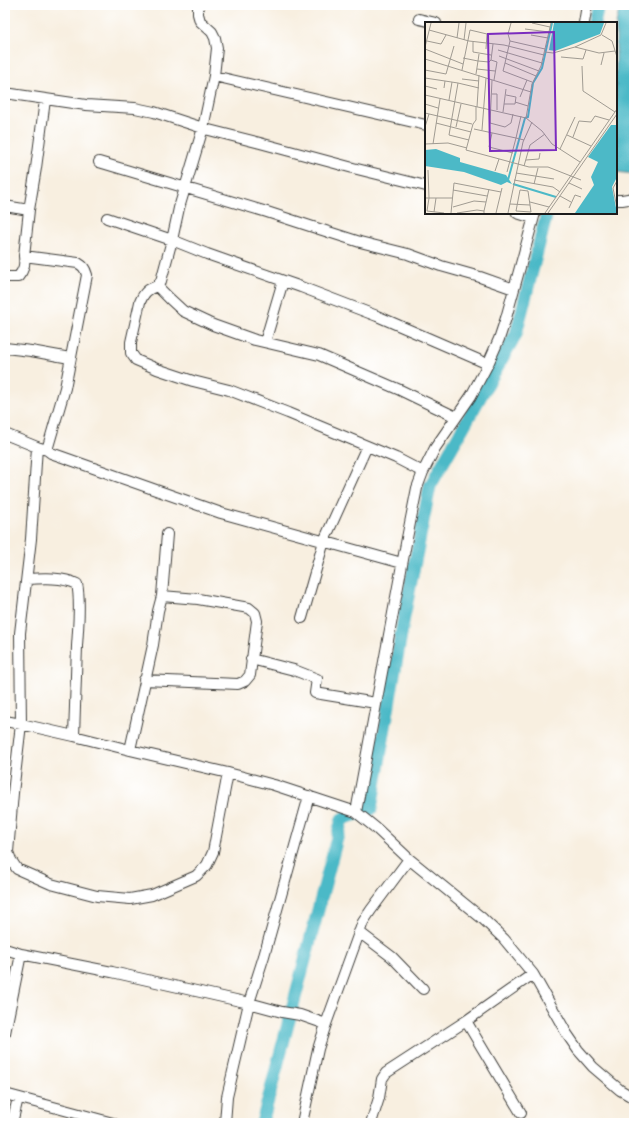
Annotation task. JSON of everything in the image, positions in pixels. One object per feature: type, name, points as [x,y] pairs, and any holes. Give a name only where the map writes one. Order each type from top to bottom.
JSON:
[{"type":"street","points":[[198,5],[200,21],[212,32],[215,38],[217,48],[214,76],[203,128],[179,208],[172,240],[160,281],[157,286],[149,289],[142,296],[131,342],[131,353],[136,360],[164,371],[229,390],[288,413],[396,458],[423,472]]},
{"type":"street","points":[[584,22],[588,5]]},
{"type":"street","points":[[418,19],[432,22]]},
{"type":"street","points":[[214,76],[425,125]]},
{"type":"street","points":[[5,93],[45,100],[86,105],[135,108],[154,112],[203,128],[425,186]]},
{"type":"street","points":[[5,277],[18,277],[25,267],[24,256],[29,210],[45,100]]},
{"type":"street","points":[[99,162],[267,212],[360,242],[408,254],[514,289]]},
{"type":"street","points":[[617,200],[634,198]]},
{"type":"street","points":[[5,206],[29,210]]},
{"type":"street","points":[[358,814],[376,704],[413,507],[423,472],[435,448],[471,396],[499,339],[534,216],[522,214]]},
{"type":"street","points":[[107,218],[172,240],[377,316],[488,364]]},
{"type":"street","points":[[24,256],[78,263],[84,266],[87,275],[65,388],[47,450]]},
{"type":"street","points":[[265,342],[283,281]]},
{"type":"street","points":[[157,286],[183,311],[213,325],[265,342],[319,355],[400,390],[456,417]]},
{"type":"street","points":[[5,348],[70,358]]},
{"type":"street","points":[[5,434],[47,450],[51,453],[221,512],[402,563]]},
{"type":"street","points":[[302,618],[324,541],[367,446]]},
{"type":"street","points":[[36,447],[27,579],[20,633],[21,724],[8,852],[11,860],[17,869],[51,884],[96,896],[130,900],[152,895],[196,876],[207,865],[213,852],[228,773]]},
{"type":"street","points":[[130,750],[162,596],[167,534]]},
{"type":"street","points":[[27,579],[43,578],[70,580],[77,584],[78,628],[74,736]]},
{"type":"street","points":[[144,680],[238,684],[245,682],[250,675],[257,621],[255,613],[249,608],[198,599],[162,596]]},
{"type":"street","points":[[251,659],[294,670],[317,679],[315,693],[376,704]]},
{"type":"street","points":[[5,721],[274,784],[358,814],[409,859],[483,919],[504,939],[533,974],[567,1034],[578,1050],[593,1067],[620,1090],[634,1098]]},
{"type":"street","points":[[225,1123],[227,1097],[249,1003],[264,956],[309,796]]},
{"type":"street","points":[[302,1123],[318,1049],[363,922],[409,859]]},
{"type":"street","points":[[359,932],[392,957],[423,989]]},
{"type":"street","points":[[5,949],[21,954],[112,972],[249,1003],[282,1012],[300,1015],[326,1024]]},
{"type":"street","points":[[5,1033],[21,954]]},
{"type":"street","points":[[371,1123],[379,1098],[382,1079],[386,1073],[466,1021],[533,974]]},
{"type":"street","points":[[466,1021],[521,1113]]},
{"type":"street","points":[[5,1094],[113,1123]]},
{"type":"street","points":[[12,1123],[18,1098]]},
{"type":"water","points":[[620,5],[634,5],[634,174],[617,172],[616,22]]},
{"type":"waterway","points":[[594,22],[598,5]]},
{"type":"waterway","points":[[262,1123],[342,819],[371,809],[404,617],[430,486],[516,334],[547,214]]}]
